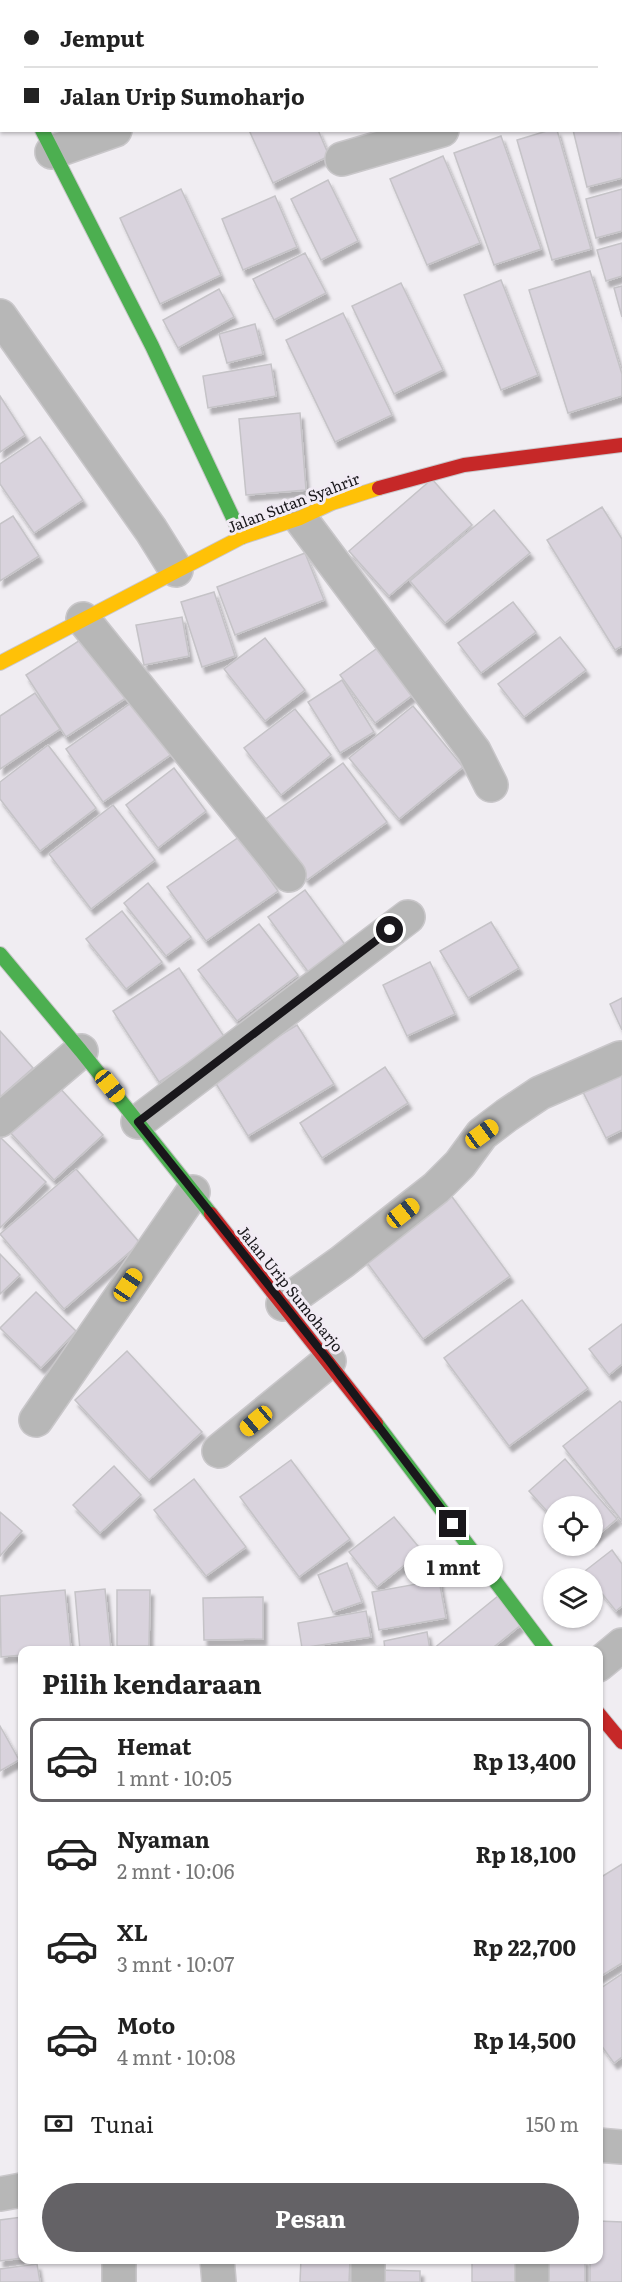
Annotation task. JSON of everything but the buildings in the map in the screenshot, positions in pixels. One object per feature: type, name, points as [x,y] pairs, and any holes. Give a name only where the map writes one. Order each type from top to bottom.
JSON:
[{"type":"street","points":[[103,132],[47,141],[152,346],[242,537]]},
{"type":"street","points":[[342,159],[434,132]]},
{"type":"street","points":[[0,315],[151,530],[176,570]]},
{"type":"street","name":"Jalan Sutan Syahrir","points":[[0,663],[242,537],[300,518],[332,503],[373,489],[464,465],[622,445]]},
{"type":"street","points":[[300,518],[474,751],[491,785]]},
{"type":"street","points":[[83,619],[289,875]]},
{"type":"street","points":[[138,1122],[408,917]]},
{"type":"street","name":"Jalan Urip Sumoharjo","points":[[0,954],[81,1051],[329,1361],[541,1646]]},
{"type":"street","points":[[0,1120],[81,1051]]},
{"type":"street","points":[[284,1304],[436,1188],[460,1164],[482,1134],[507,1115],[540,1094],[620,1058]]},
{"type":"street","points":[[36,1420],[193,1192]]},
{"type":"street","points":[[219,1451],[329,1361]]},
{"type":"street","points":[[603,1661],[622,1645]]},
{"type":"street","points":[[603,1719],[622,1742]]},
{"type":"street","points":[[603,2145],[622,2147]]},
{"type":"street","points":[[0,2194],[18,2191]]},
{"type":"street","points":[[118,2264],[119,2282]]},
{"type":"street","points":[[217,2264],[219,2282]]},
{"type":"street","points":[[368,2264],[368,2282]]},
{"type":"street","points":[[532,2264],[532,2282]]},
{"type":"traffic: fast","points":[[43,132],[152,346],[242,537]]},
{"type":"traffic: fast","points":[[0,954],[211,1214]]},
{"type":"traffic: fast","points":[[376,1423],[544,1646]]},
{"type":"traffic: slow","points":[[0,663],[242,537],[379,488]]},
{"type":"traffic: jam","points":[[379,488],[464,465],[622,445]]},
{"type":"traffic: jam","points":[[211,1214],[376,1423]]},
{"type":"traffic: jam","points":[[603,1719],[622,1742]]},
{"type":"route","points":[[390,930],[138,1122],[329,1361],[453,1524]]}]
